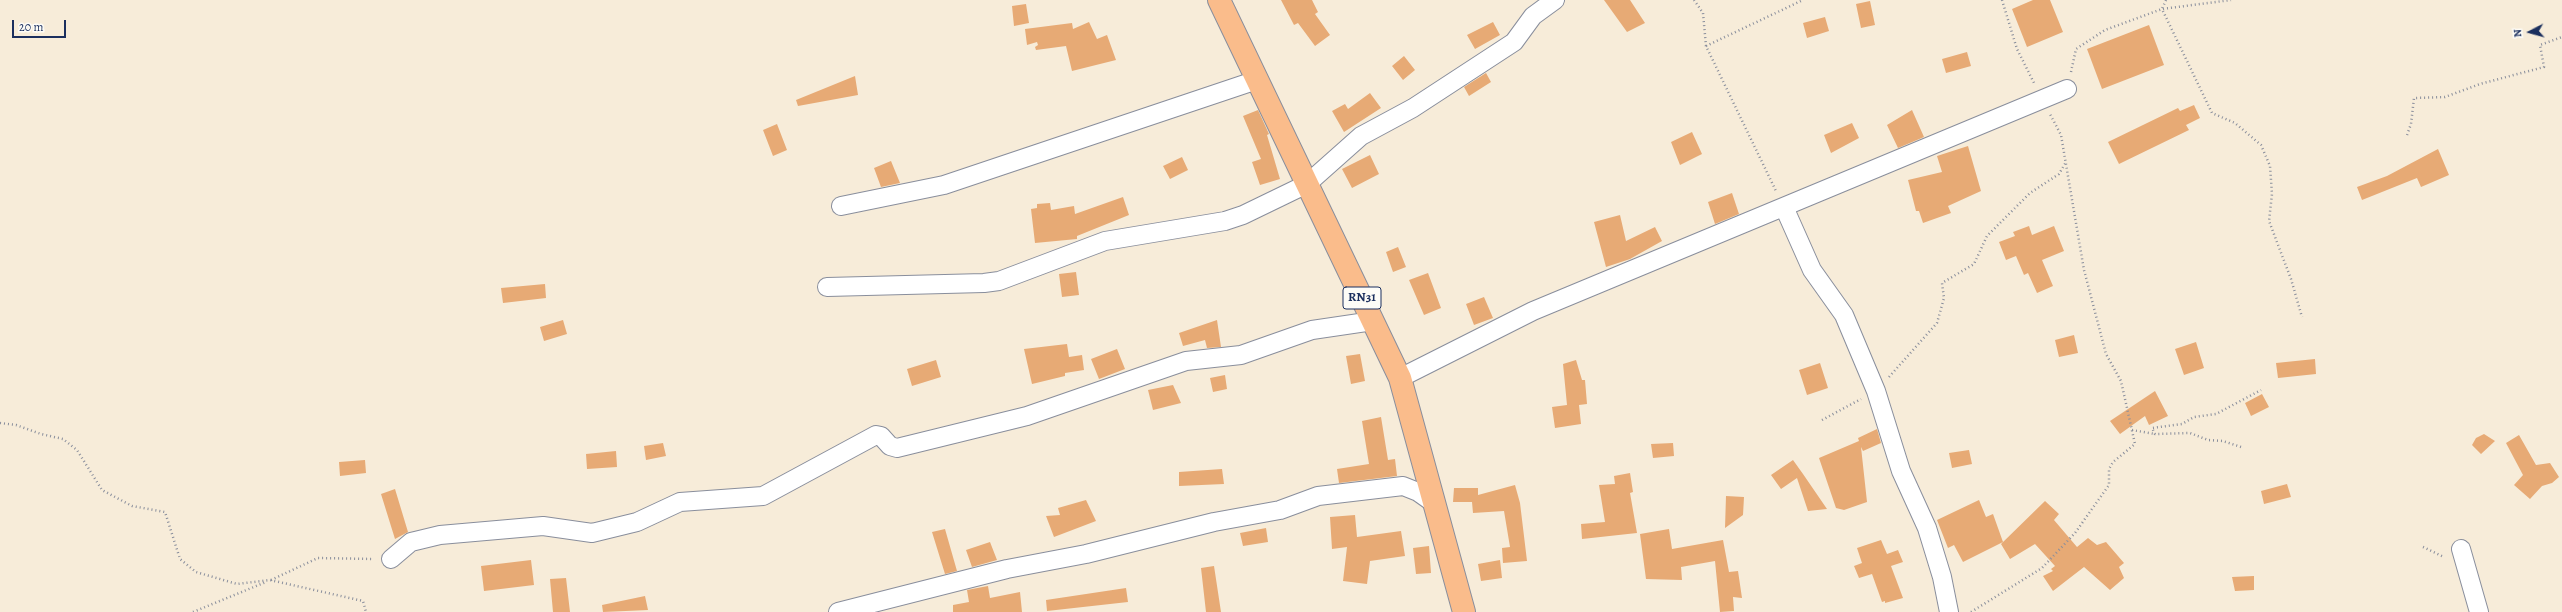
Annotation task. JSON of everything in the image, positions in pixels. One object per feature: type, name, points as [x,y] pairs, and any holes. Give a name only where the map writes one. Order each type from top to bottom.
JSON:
[{"type":"main road","name":"RN31","points":[[1220,0],[1400,378],[1464,612]]},
{"type":"street","points":[[827,287],[984,283],[998,280],[1105,241],[1225,221],[1243,215],[1307,184],[1361,136],[1413,108],[1514,42],[1533,16],[1555,0]]},
{"type":"street","points":[[841,206],[944,185],[1257,80]]},
{"type":"street","points":[[1400,378],[1533,311],[2067,89]]},
{"type":"street","points":[[1784,207],[1812,270],[1844,315],[1876,391],[1901,471],[1927,528],[1942,577],[1949,612]]},
{"type":"street","points":[[391,559],[411,542],[440,534],[542,526],[592,533],[637,522],[680,502],[763,496],[876,436],[881,436],[890,446],[898,448],[1027,416],[1186,361],[1241,355],[1312,330],[1373,321]]},
{"type":"street","points":[[838,612],[1007,569],[1086,554],[1214,522],[1280,510],[1318,496],[1403,486],[1418,492],[1435,504]]},
{"type":"street","points":[[2461,549],[2479,612]]},
{"type":"path","points":[[1694,0],[1703,13],[1706,46],[1784,207]]},
{"type":"path","points":[[1706,46],[1803,0]]},
{"type":"path","points":[[1970,612],[2042,568],[2075,533],[2109,485],[2109,469],[2114,462],[2135,444],[2121,381],[2106,354],[2084,270],[2061,135],[2018,49],[2002,0]]},
{"type":"path","points":[[2166,0],[2162,9],[2212,113],[2235,123],[2261,145],[2270,166],[2272,194],[2269,221],[2291,279],[2302,317]]},
{"type":"path","points":[[2067,89],[2076,49],[2104,30],[2162,9],[2231,0]]},
{"type":"path","points":[[2407,136],[2411,124],[2414,98],[2445,97],[2480,84],[2544,67],[2540,45],[2562,37]]},
{"type":"path","points":[[1822,420],[1876,391],[1937,323],[1944,298],[1942,283],[1974,264],[1987,236],[2030,194],[2059,174],[2066,162]]},
{"type":"path","points":[[2154,434],[2152,428],[2182,424],[2194,417],[2216,414],[2261,390]]},
{"type":"path","points":[[0,423],[16,425],[41,434],[63,439],[77,450],[102,490],[132,506],[165,512],[180,560],[196,572],[237,584],[270,580],[363,601],[366,612]]},
{"type":"path","points":[[2132,430],[2154,434],[2190,433],[2208,440],[2223,441],[2241,447]]},
{"type":"path","points":[[193,612],[318,558],[391,559]]},
{"type":"building","points":[[1281,0],[1312,0],[1318,12],[1315,14],[1330,35],[1315,46],[1298,23],[1294,25]]},
{"type":"building","points":[[1604,0],[1630,0],[1645,23],[1627,32]]},
{"type":"building","points":[[2033,0],[2050,0],[2063,32],[2027,47],[2012,9]]},
{"type":"building","points":[[1870,1],[1875,25],[1861,28],[1856,4]]},
{"type":"building","points":[[1026,4],[1029,23],[1014,26],[1012,6]]},
{"type":"building","points":[[1825,17],[1829,31],[1807,38],[1803,23]]},
{"type":"building","points":[[1089,22],[1097,39],[1107,35],[1116,60],[1072,71],[1066,46],[1036,50],[1035,47],[1038,45],[1037,42],[1027,45],[1025,29],[1072,23],[1073,29]]},
{"type":"building","points":[[1493,22],[1500,35],[1475,49],[1467,35]]},
{"type":"building","points":[[2149,25],[2164,65],[2102,89],[2087,49]]},
{"type":"building","points":[[1967,52],[1971,66],[1946,73],[1942,59]]},
{"type":"building","points":[[1404,56],[1415,70],[1403,80],[1392,66]]},
{"type":"building","points":[[1486,73],[1491,82],[1469,96],[1464,87]]},
{"type":"building","points":[[855,76],[858,95],[798,106],[796,100]]},
{"type":"building","points":[[1370,93],[1381,108],[1344,132],[1332,111],[1345,104],[1348,109]]},
{"type":"building","points":[[2194,105],[2200,118],[2186,125],[2189,130],[2119,164],[2108,142],[2178,108],[2180,111]]},
{"type":"building","points":[[1258,110],[1269,134],[1267,135],[1280,179],[1260,185],[1252,162],[1261,159],[1243,116]]},
{"type":"building","points":[[1912,110],[1924,137],[1898,148],[1887,125]]},
{"type":"building","points":[[1852,123],[1859,138],[1831,153],[1824,135]]},
{"type":"building","points":[[777,124],[787,150],[773,156],[763,130]]},
{"type":"building","points":[[1692,132],[1702,154],[1680,165],[1671,142]]},
{"type":"building","points":[[1968,146],[1981,191],[1948,206],[1951,213],[1923,223],[1919,211],[1916,211],[1908,180],[1942,172],[1937,156]]},
{"type":"building","points":[[2438,149],[2449,175],[2421,187],[2417,178],[2362,200],[2357,187],[2387,176]]},
{"type":"building","points":[[1370,155],[1379,174],[1352,188],[1342,169]]},
{"type":"building","points":[[1182,157],[1188,170],[1170,179],[1163,166]]},
{"type":"building","points":[[891,161],[900,183],[881,187],[874,168]]},
{"type":"building","points":[[1732,193],[1739,214],[1715,224],[1708,202]]},
{"type":"building","points":[[1123,197],[1129,215],[1077,236],[1077,239],[1035,243],[1031,209],[1037,208],[1037,204],[1050,203],[1051,210],[1074,206],[1075,214]]},
{"type":"building","points":[[1620,215],[1626,241],[1655,227],[1662,241],[1630,259],[1606,267],[1594,222]]},
{"type":"building","points":[[2029,226],[2032,235],[2054,226],[2064,251],[2042,260],[2053,286],[2037,293],[2028,273],[2024,275],[2016,256],[2006,260],[1999,242],[2015,236],[2013,232]]},
{"type":"building","points":[[1398,247],[1406,267],[1393,272],[1386,252]]},
{"type":"building","points":[[1076,272],[1079,295],[1062,297],[1059,274]]},
{"type":"building","points":[[1428,273],[1441,308],[1424,315],[1409,280]]},
{"type":"building","points":[[545,284],[546,298],[503,303],[501,288]]},
{"type":"building","points":[[1484,297],[1493,318],[1474,325],[1466,304]]},
{"type":"building","points":[[563,320],[567,334],[544,341],[540,327]]},
{"type":"building","points":[[1217,320],[1221,347],[1207,348],[1205,340],[1183,346],[1179,333]]},
{"type":"building","points":[[2074,335],[2078,353],[2059,357],[2055,340]]},
{"type":"building","points":[[2196,342],[2204,368],[2184,375],[2175,349]]},
{"type":"building","points":[[1067,344],[1069,357],[1082,355],[1084,370],[1065,373],[1065,376],[1032,384],[1024,349]]},
{"type":"building","points":[[1117,349],[1125,369],[1099,379],[1091,359]]},
{"type":"building","points":[[1360,354],[1365,381],[1351,384],[1346,356]]},
{"type":"building","points":[[2315,359],[2316,374],[2278,378],[2276,363]]},
{"type":"building","points":[[936,360],[941,377],[912,386],[907,369]]},
{"type":"building","points":[[1576,360],[1582,380],[1585,380],[1587,404],[1579,405],[1581,424],[1555,428],[1552,407],[1567,405],[1563,364]]},
{"type":"building","points":[[1820,363],[1828,388],[1807,395],[1799,370]]},
{"type":"building","points":[[1225,375],[1227,389],[1213,392],[1210,378]]},
{"type":"building","points":[[1173,385],[1181,403],[1153,410],[1148,390]]},
{"type":"building","points":[[2155,391],[2168,416],[2149,425],[2145,416],[2120,434],[2110,421]]},
{"type":"building","points":[[2262,394],[2269,407],[2251,416],[2245,403]]},
{"type":"building","points":[[1381,417],[1388,460],[1395,459],[1397,476],[1339,483],[1337,469],[1369,464],[1362,421]]},
{"type":"building","points":[[1877,429],[1881,443],[1863,451],[1861,447],[1867,502],[1844,510],[1836,508],[1819,458],[1859,441],[1858,438]]},
{"type":"building","points":[[2484,434],[2495,441],[2481,454],[2472,445],[2476,438]]},
{"type":"building","points":[[2519,435],[2536,465],[2550,463],[2559,477],[2552,483],[2542,486],[2530,499],[2514,485],[2523,475],[2506,443]]},
{"type":"building","points":[[663,443],[666,456],[646,460],[644,446]]},
{"type":"building","points":[[1673,443],[1674,456],[1653,458],[1651,444]]},
{"type":"building","points":[[1969,450],[1972,464],[1952,468],[1949,453]]},
{"type":"building","points":[[616,451],[617,467],[587,469],[586,454]]},
{"type":"building","points":[[365,460],[366,473],[340,476],[339,462]]},
{"type":"building","points":[[1793,460],[1827,509],[1808,511],[1797,478],[1781,489],[1771,475]]},
{"type":"building","points":[[1222,469],[1224,484],[1179,486],[1179,472]]},
{"type":"building","points":[[1630,473],[1633,492],[1630,493],[1637,533],[1582,539],[1581,524],[1605,522],[1599,485],[1615,484],[1614,476]]},
{"type":"building","points":[[2287,484],[2291,497],[2264,504],[2261,491]]},
{"type":"building","points":[[1515,485],[1520,503],[1527,561],[1503,563],[1502,548],[1510,547],[1504,511],[1473,513],[1472,502],[1453,502],[1454,488],[1478,488],[1478,495]]},
{"type":"building","points":[[395,489],[408,532],[395,539],[381,494]]},
{"type":"building","points":[[1726,496],[1744,497],[1743,515],[1725,528]]},
{"type":"building","points":[[1086,500],[1096,521],[1054,537],[1046,516],[1060,515],[1058,508]]},
{"type":"building","points":[[1979,500],[1986,517],[1993,514],[2003,542],[1963,562],[1954,545],[1948,548],[1937,520]]},
{"type":"building","points":[[2045,501],[2059,514],[2054,520],[2077,547],[2088,538],[2097,545],[2106,542],[2124,563],[2119,567],[2124,578],[2110,590],[2084,567],[2053,591],[2043,576],[2053,571],[2051,569],[2055,566],[2035,544],[2010,559],[2001,544]]},
{"type":"building","points":[[1355,515],[1357,537],[1401,531],[1405,556],[1370,561],[1367,584],[1343,581],[1347,547],[1332,549],[1330,517]]},
{"type":"building","points":[[1266,528],[1268,542],[1243,546],[1240,533]]},
{"type":"building","points":[[945,529],[957,571],[945,574],[932,532]]},
{"type":"building","points":[[1669,529],[1672,549],[1723,540],[1729,572],[1738,571],[1742,598],[1733,597],[1734,611],[1720,612],[1715,561],[1681,567],[1682,580],[1646,579],[1640,534]]},
{"type":"building","points":[[1881,540],[1887,554],[1898,550],[1903,562],[1891,566],[1903,598],[1885,603],[1885,601],[1882,602],[1872,574],[1859,578],[1854,566],[1862,563],[1857,548]]},
{"type":"building","points":[[990,542],[997,560],[972,567],[966,550]]},
{"type":"building","points":[[1429,546],[1431,573],[1416,574],[1413,548]]},
{"type":"building","points":[[531,560],[534,585],[484,591],[481,566]]},
{"type":"building","points":[[1500,560],[1502,578],[1481,581],[1478,564]]},
{"type":"building","points":[[1214,566],[1221,612],[1206,612],[1201,568]]},
{"type":"building","points":[[2254,576],[2254,590],[2235,591],[2232,577]]},
{"type":"building","points":[[566,578],[570,612],[553,612],[550,579]]},
{"type":"building","points":[[988,586],[990,598],[1020,592],[1022,612],[953,612],[953,605],[969,602],[967,590]]},
{"type":"building","points":[[1126,588],[1128,602],[1047,611],[1046,600]]},
{"type":"building","points":[[645,596],[648,610],[603,612],[602,605]]}]
